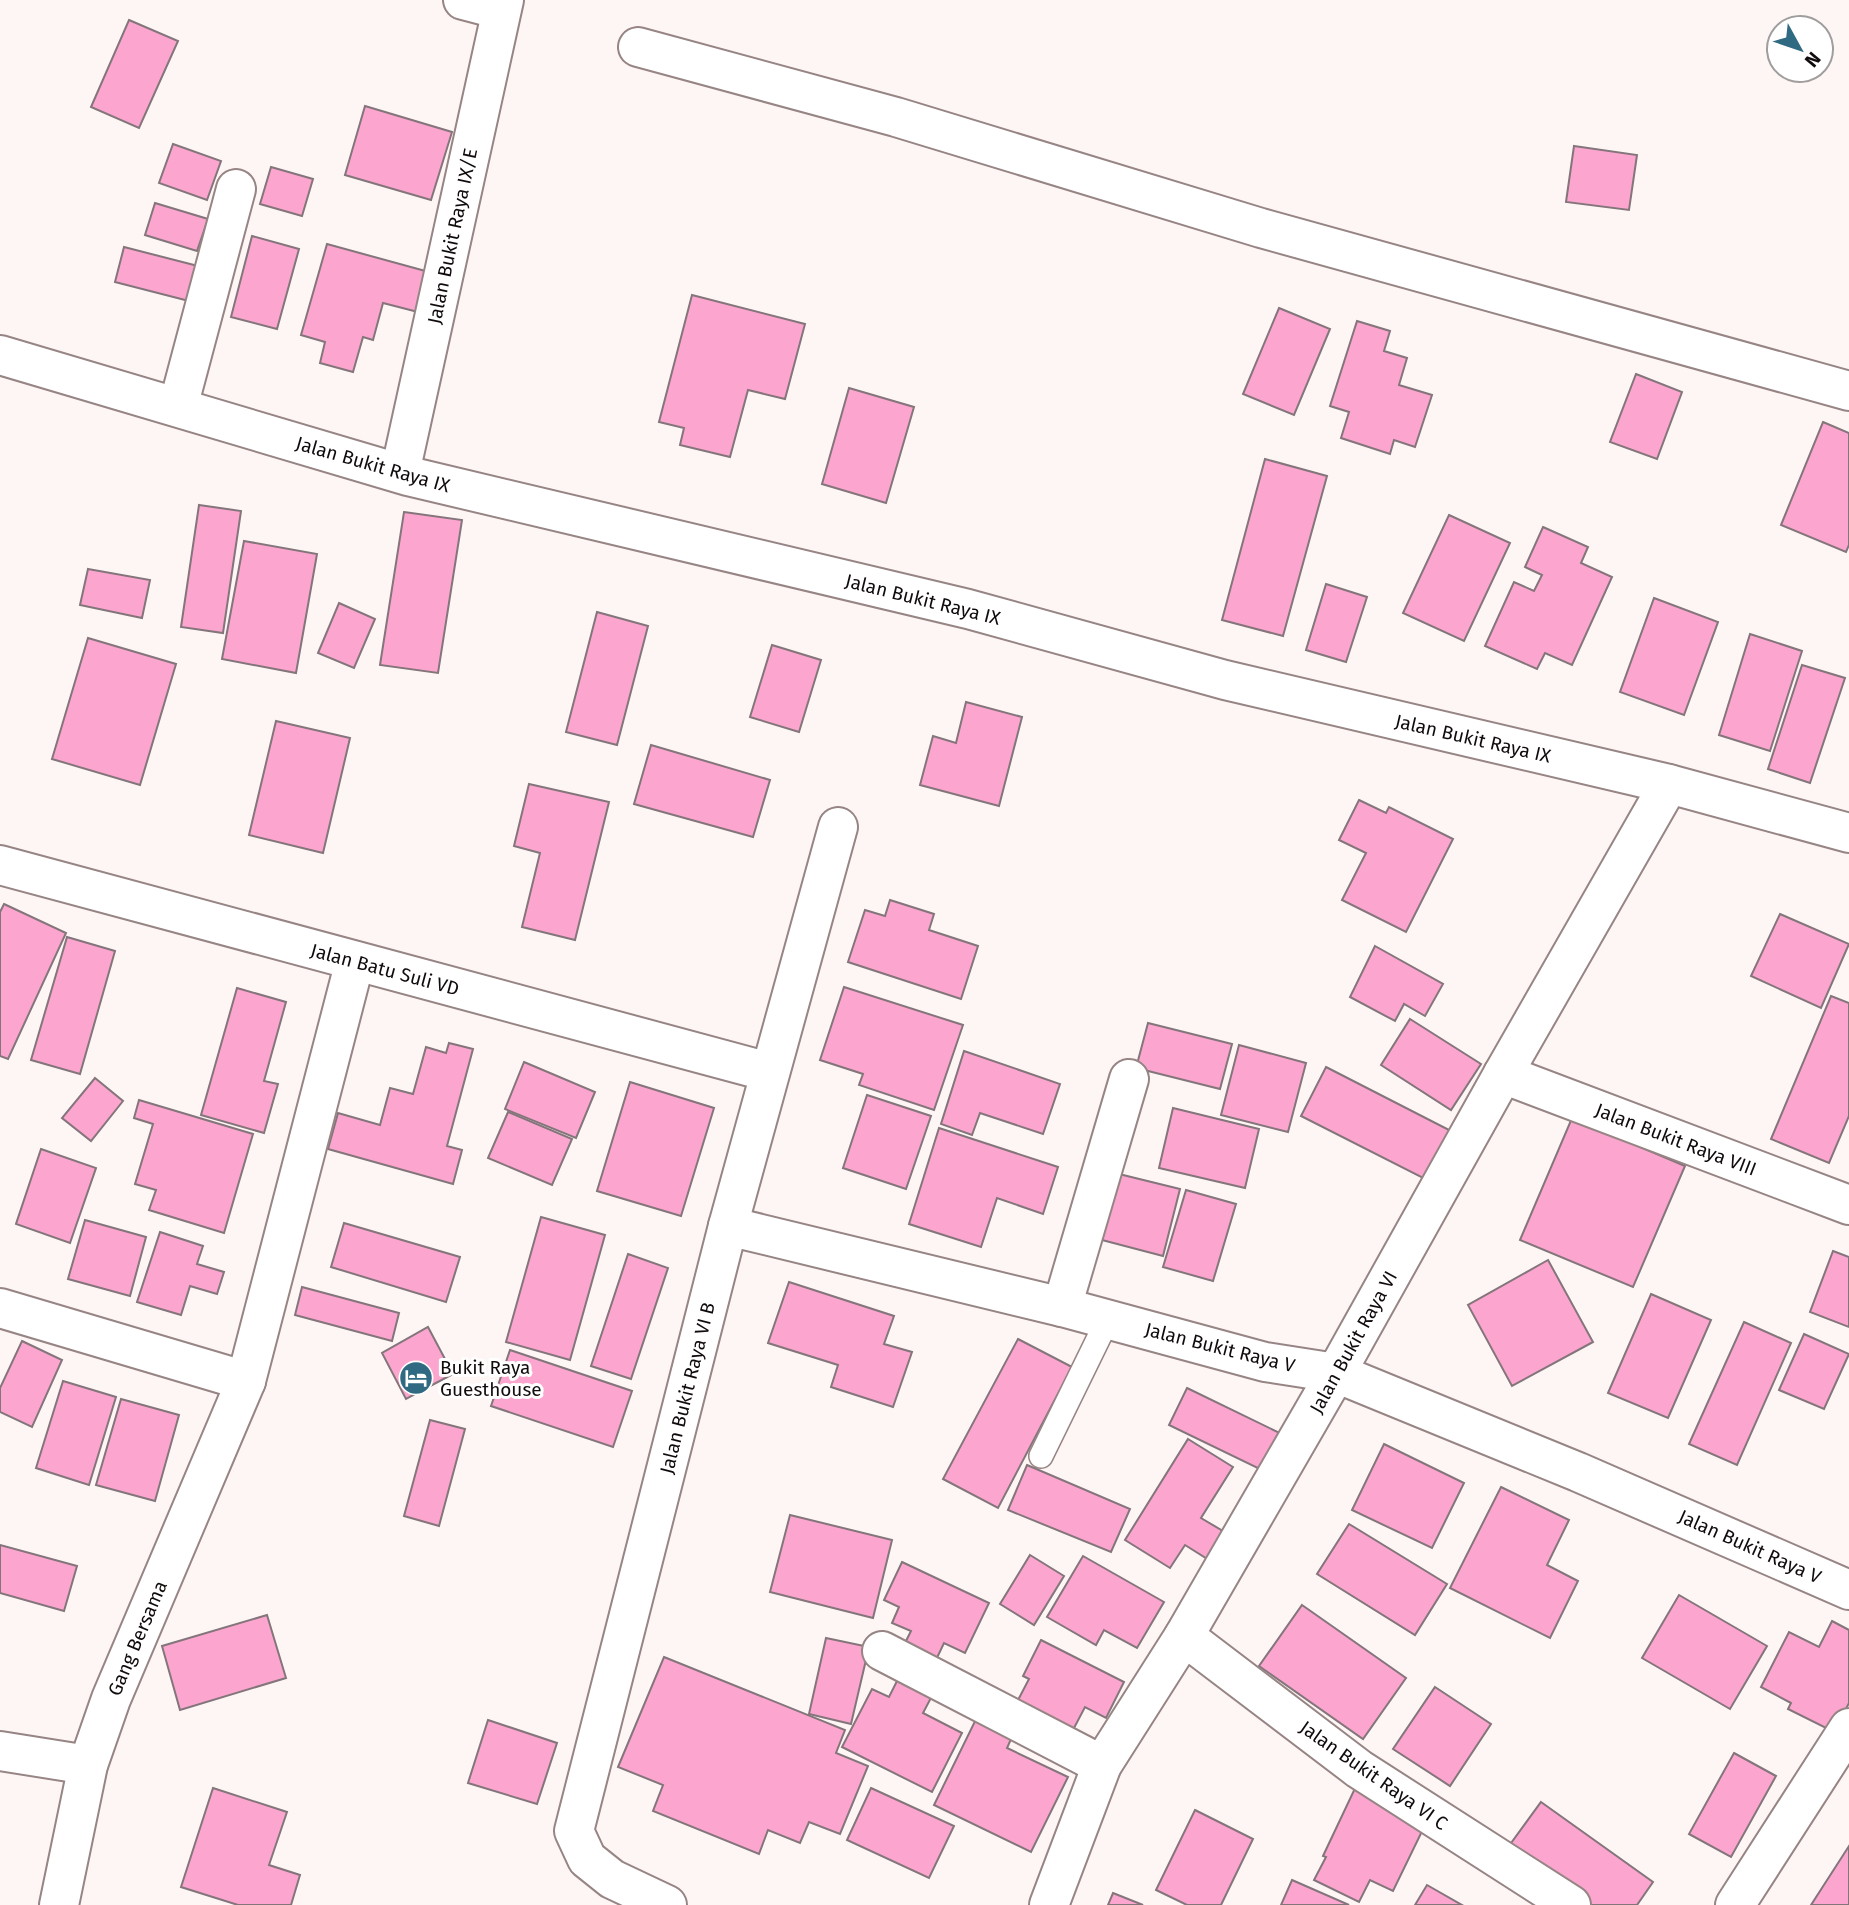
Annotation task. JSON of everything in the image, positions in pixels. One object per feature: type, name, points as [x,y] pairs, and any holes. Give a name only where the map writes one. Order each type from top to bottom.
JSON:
[{"type":"street","points":[[463,0],[503,5]]},
{"type":"street","name":"Jalan Bukit Raya IX/E","points":[[400,473],[503,5]]},
{"type":"street","points":[[638,47],[895,117],[1261,228],[1849,391]]},
{"type":"street","points":[[178,407],[236,190]]},
{"type":"street","name":"Jalan Bukit Raya IX","points":[[0,355],[400,473],[968,609],[1225,680],[1669,784],[1849,834]]},
{"type":"street","name":"Jalan Bukit Raya VI","points":[[1049,1905],[1102,1765],[1184,1636],[1669,784]]},
{"type":"street","name":"Jalan Bukit Raya VI B","points":[[667,1905],[612,1879],[587,1859],[574,1831],[728,1226],[838,827]]},
{"type":"street","name":"Jalan Batu Suli VD","points":[[0,865],[769,1072]]},
{"type":"street","name":"Gang Bersama","points":[[59,1905],[88,1765],[117,1686],[246,1381],[355,961]]},
{"type":"street","name":"Jalan Bukit Raya VIII","points":[[1503,1074],[1849,1205]]},
{"type":"street","points":[[1062,1307],[1129,1079]]},
{"type":"street","name":"Jalan Bukit Raya V","points":[[728,1226],[1062,1307],[1265,1362],[1336,1373],[1578,1472],[1849,1590]]},
{"type":"street","points":[[0,1308],[246,1381]]},
{"type":"street","name":"Jalan Bukit Raya VI C","points":[[1184,1636],[1359,1769],[1571,1905]]},
{"type":"street","points":[[882,1651],[1102,1765]]},
{"type":"street","points":[[1735,1905],[1849,1728]]},
{"type":"street","points":[[0,1751],[88,1765]]},
{"type":"lane","points":[[1041,1455],[1108,1319]]},
{"type":"building","points":[[129,20],[178,41],[139,128],[91,107]]},
{"type":"building","points":[[365,106],[452,132],[431,200],[345,175]]},
{"type":"building","points":[[173,144],[221,161],[207,200],[159,183]]},
{"type":"building","points":[[1574,146],[1637,155],[1629,210],[1566,202]]},
{"type":"building","points":[[271,167],[313,179],[302,216],[260,204]]},
{"type":"building","points":[[155,203],[208,219],[197,251],[145,235]]},
{"type":"building","points":[[252,236],[299,249],[277,329],[231,317]]},
{"type":"building","points":[[327,244],[429,272],[418,312],[383,303],[373,340],[363,337],[353,372],[320,363],[325,342],[301,335]]},
{"type":"building","points":[[124,247],[198,266],[189,301],[115,282]]},
{"type":"building","points":[[692,295],[805,324],[785,399],[748,390],[730,457],[680,445],[684,428],[659,422]]},
{"type":"building","points":[[1279,308],[1330,329],[1294,415],[1243,394]]},
{"type":"building","points":[[1357,321],[1390,331],[1384,351],[1407,358],[1399,385],[1432,395],[1415,447],[1394,440],[1390,454],[1341,438],[1349,412],[1330,406]]},
{"type":"building","points":[[1636,374],[1682,392],[1657,459],[1610,442]]},
{"type":"building","points":[[849,388],[914,407],[886,503],[822,484]]},
{"type":"building","points":[[1823,422],[1849,433],[1849,545],[1846,552],[1781,525]]},
{"type":"building","points":[[1265,459],[1327,476],[1283,636],[1222,620]]},
{"type":"building","points":[[199,505],[241,511],[223,633],[181,627]]},
{"type":"building","points":[[404,512],[462,520],[438,673],[380,665]]},
{"type":"building","points":[[1449,515],[1510,543],[1464,641],[1403,613]]},
{"type":"building","points":[[1543,527],[1588,547],[1581,563],[1612,577],[1572,665],[1545,653],[1537,669],[1485,646],[1514,582],[1534,591],[1542,575],[1525,567]]},
{"type":"building","points":[[244,541],[317,554],[296,673],[222,659]]},
{"type":"building","points":[[88,569],[150,580],[142,618],[80,605]]},
{"type":"building","points":[[1326,584],[1367,597],[1346,662],[1306,650]]},
{"type":"building","points":[[1654,598],[1718,622],[1684,715],[1620,692]]},
{"type":"building","points":[[339,603],[375,619],[354,668],[318,653]]},
{"type":"building","points":[[597,612],[648,626],[617,745],[566,732]]},
{"type":"building","points":[[1750,634],[1802,651],[1770,751],[1719,735]]},
{"type":"building","points":[[88,638],[176,664],[140,785],[52,759]]},
{"type":"building","points":[[772,645],[821,660],[799,732],[750,717]]},
{"type":"building","points":[[1802,665],[1845,678],[1810,783],[1768,769]]},
{"type":"building","points":[[966,702],[1022,717],[999,806],[920,785],[933,736],[956,743]]},
{"type":"building","points":[[276,721],[350,738],[323,853],[249,835]]},
{"type":"building","points":[[651,745],[770,780],[753,837],[634,804]]},
{"type":"building","points":[[529,784],[609,802],[575,940],[522,927],[540,853],[514,846]]},
{"type":"building","points":[[1359,800],[1386,813],[1389,807],[1453,839],[1406,932],[1342,900],[1366,853],[1339,840]]},
{"type":"building","points":[[890,900],[934,914],[929,930],[978,946],[961,999],[848,962],[865,910],[885,916]]},
{"type":"building","points":[[4,904],[66,933],[8,1059],[0,1056],[0,912]]},
{"type":"building","points":[[1780,914],[1849,944],[1821,1008],[1751,976]]},
{"type":"building","points":[[67,937],[115,951],[80,1074],[31,1060]]},
{"type":"building","points":[[1375,946],[1443,984],[1425,1016],[1404,1004],[1395,1021],[1350,997]]},
{"type":"building","points":[[844,987],[963,1025],[934,1110],[859,1085],[863,1074],[820,1060]]},
{"type":"building","points":[[237,988],[286,1002],[264,1081],[278,1084],[264,1133],[201,1115]]},
{"type":"building","points":[[1831,996],[1849,1003],[1849,1116],[1829,1163],[1771,1139]]},
{"type":"building","points":[[1410,1019],[1481,1064],[1451,1110],[1381,1065]]},
{"type":"building","points":[[1148,1023],[1232,1044],[1220,1089],[1136,1068]]},
{"type":"building","points":[[449,1043],[473,1049],[447,1146],[462,1150],[453,1184],[328,1149],[338,1113],[380,1125],[390,1088],[413,1094],[426,1047],[446,1053]]},
{"type":"building","points":[[1239,1045],[1306,1063],[1288,1132],[1221,1115]]},
{"type":"building","points":[[964,1051],[1060,1084],[1043,1134],[980,1113],[972,1135],[941,1124]]},
{"type":"building","points":[[524,1062],[595,1092],[576,1138],[505,1109]]},
{"type":"building","points":[[1326,1067],[1451,1131],[1427,1180],[1301,1116]]},
{"type":"building","points":[[95,1078],[123,1101],[91,1141],[62,1118]]},
{"type":"building","points":[[630,1082],[714,1108],[681,1216],[597,1191]]},
{"type":"building","points":[[867,1095],[931,1116],[906,1189],[843,1168]]},
{"type":"building","points":[[139,1100],[253,1134],[224,1233],[149,1210],[156,1190],[135,1184],[153,1124],[134,1118]]},
{"type":"building","points":[[1173,1108],[1259,1129],[1245,1188],[1159,1168]]},
{"type":"building","points":[[508,1112],[572,1139],[552,1185],[488,1158]]},
{"type":"building","points":[[1572,1118],[1685,1166],[1633,1287],[1520,1240]]},
{"type":"building","points":[[939,1128],[1058,1167],[1043,1214],[997,1198],[981,1247],[909,1224]]},
{"type":"building","points":[[41,1149],[96,1168],[70,1243],[16,1224]]},
{"type":"building","points":[[1119,1174],[1180,1189],[1163,1256],[1102,1240]]},
{"type":"building","points":[[1186,1190],[1236,1204],[1213,1281],[1163,1267]]},
{"type":"building","points":[[541,1217],[605,1235],[570,1360],[506,1342]]},
{"type":"building","points":[[85,1220],[146,1237],[130,1296],[68,1279]]},
{"type":"building","points":[[344,1223],[460,1257],[446,1302],[331,1267]]},
{"type":"building","points":[[160,1232],[203,1246],[197,1264],[224,1272],[217,1294],[190,1286],[181,1315],[137,1302]]},
{"type":"building","points":[[1833,1251],[1849,1257],[1849,1327],[1810,1312]]},
{"type":"building","points":[[628,1254],[668,1268],[631,1379],[591,1366]]},
{"type":"building","points":[[1548,1260],[1593,1342],[1512,1386],[1468,1305]]},
{"type":"building","points":[[789,1282],[894,1316],[884,1344],[912,1352],[893,1407],[831,1387],[838,1365],[768,1343]]},
{"type":"building","points":[[302,1287],[399,1313],[392,1341],[295,1315]]},
{"type":"building","points":[[1651,1294],[1711,1320],[1668,1418],[1608,1393]]},
{"type":"building","points":[[1744,1322],[1791,1343],[1737,1465],[1689,1444]]},
{"type":"building","points":[[428,1327],[453,1374],[406,1399],[382,1353]]},
{"type":"building","points":[[1804,1334],[1849,1354],[1824,1409],[1779,1390]]},
{"type":"building","points":[[1018,1339],[1072,1367],[998,1508],[943,1479]]},
{"type":"building","points":[[22,1341],[62,1360],[32,1427],[0,1412],[0,1388]]},
{"type":"building","points":[[510,1350],[632,1391],[613,1447],[491,1406]]},
{"type":"building","points":[[63,1381],[116,1397],[89,1485],[36,1468]]},
{"type":"building","points":[[1187,1388],[1288,1437],[1270,1474],[1169,1425]]},
{"type":"building","points":[[121,1399],[179,1415],[155,1501],[96,1485]]},
{"type":"building","points":[[430,1420],[465,1429],[439,1526],[404,1516]]},
{"type":"building","points":[[1188,1439],[1233,1467],[1201,1518],[1233,1537],[1217,1565],[1185,1545],[1170,1568],[1125,1540]]},
{"type":"building","points":[[1384,1444],[1464,1483],[1432,1548],[1352,1510]]},
{"type":"building","points":[[1027,1465],[1130,1509],[1111,1552],[1008,1510]]},
{"type":"building","points":[[1501,1487],[1569,1520],[1547,1565],[1578,1581],[1550,1638],[1450,1588]]},
{"type":"building","points":[[790,1515],[892,1540],[873,1618],[770,1592]]},
{"type":"building","points":[[1349,1524],[1447,1584],[1415,1635],[1317,1574]]},
{"type":"building","points":[[0,1545],[77,1566],[64,1611],[0,1593]]},
{"type":"building","points":[[1030,1555],[1064,1576],[1034,1625],[1000,1604]]},
{"type":"building","points":[[1083,1556],[1164,1602],[1137,1648],[1104,1630],[1096,1645],[1047,1617]]},
{"type":"building","points":[[902,1562],[989,1603],[965,1653],[944,1643],[936,1660],[904,1645],[911,1631],[892,1623],[899,1607],[884,1600]]},
{"type":"building","points":[[1679,1595],[1767,1646],[1730,1709],[1642,1658]]},
{"type":"building","points":[[1302,1605],[1406,1678],[1363,1739],[1259,1666]]},
{"type":"building","points":[[267,1615],[286,1678],[180,1710],[162,1646]]},
{"type":"building","points":[[1832,1621],[1849,1630],[1849,1703],[1834,1732],[1788,1709],[1791,1703],[1761,1687],[1789,1632],[1819,1647]]},
{"type":"building","points":[[826,1638],[869,1647],[851,1724],[809,1714]]},
{"type":"building","points":[[1041,1640],[1124,1682],[1106,1718],[1085,1707],[1073,1730],[1017,1702],[1029,1679],[1023,1676]]},
{"type":"building","points":[[664,1657],[845,1730],[836,1753],[868,1766],[840,1834],[809,1822],[800,1843],[768,1830],[759,1854],[653,1811],[663,1785],[618,1767]]},
{"type":"building","points":[[899,1677],[933,1694],[923,1713],[962,1733],[932,1792],[842,1747],[872,1689],[889,1697]]},
{"type":"building","points":[[1435,1687],[1491,1724],[1450,1786],[1393,1749]]},
{"type":"building","points":[[980,1711],[1016,1728],[1007,1748],[1068,1777],[1031,1852],[934,1805]]},
{"type":"building","points":[[488,1720],[557,1743],[537,1804],[468,1783]]},
{"type":"building","points":[[1734,1753],[1776,1776],[1731,1857],[1689,1834]]},
{"type":"building","points":[[1357,1784],[1428,1819],[1393,1891],[1370,1880],[1359,1902],[1314,1880]]},
{"type":"building","points":[[213,1788],[287,1812],[269,1865],[300,1875],[291,1905],[238,1905],[181,1887]]},
{"type":"building","points":[[871,1788],[954,1826],[929,1878],[847,1840]]},
{"type":"building","points":[[1541,1802],[1653,1882],[1637,1905],[1584,1905],[1506,1850]]},
{"type":"building","points":[[1195,1810],[1253,1839],[1221,1905],[1187,1905],[1156,1890]]},
{"type":"building","points":[[1849,1846],[1849,1905],[1811,1905]]},
{"type":"building","points":[[1292,1880],[1349,1905],[1281,1905]]},
{"type":"building","points":[[1427,1885],[1462,1905],[1415,1905]]},
{"type":"building","points":[[1113,1893],[1143,1905],[1108,1905]]},
{"type":"place","name":"Bukit Raya Guesthouse","points":[[416,1378]]}]
